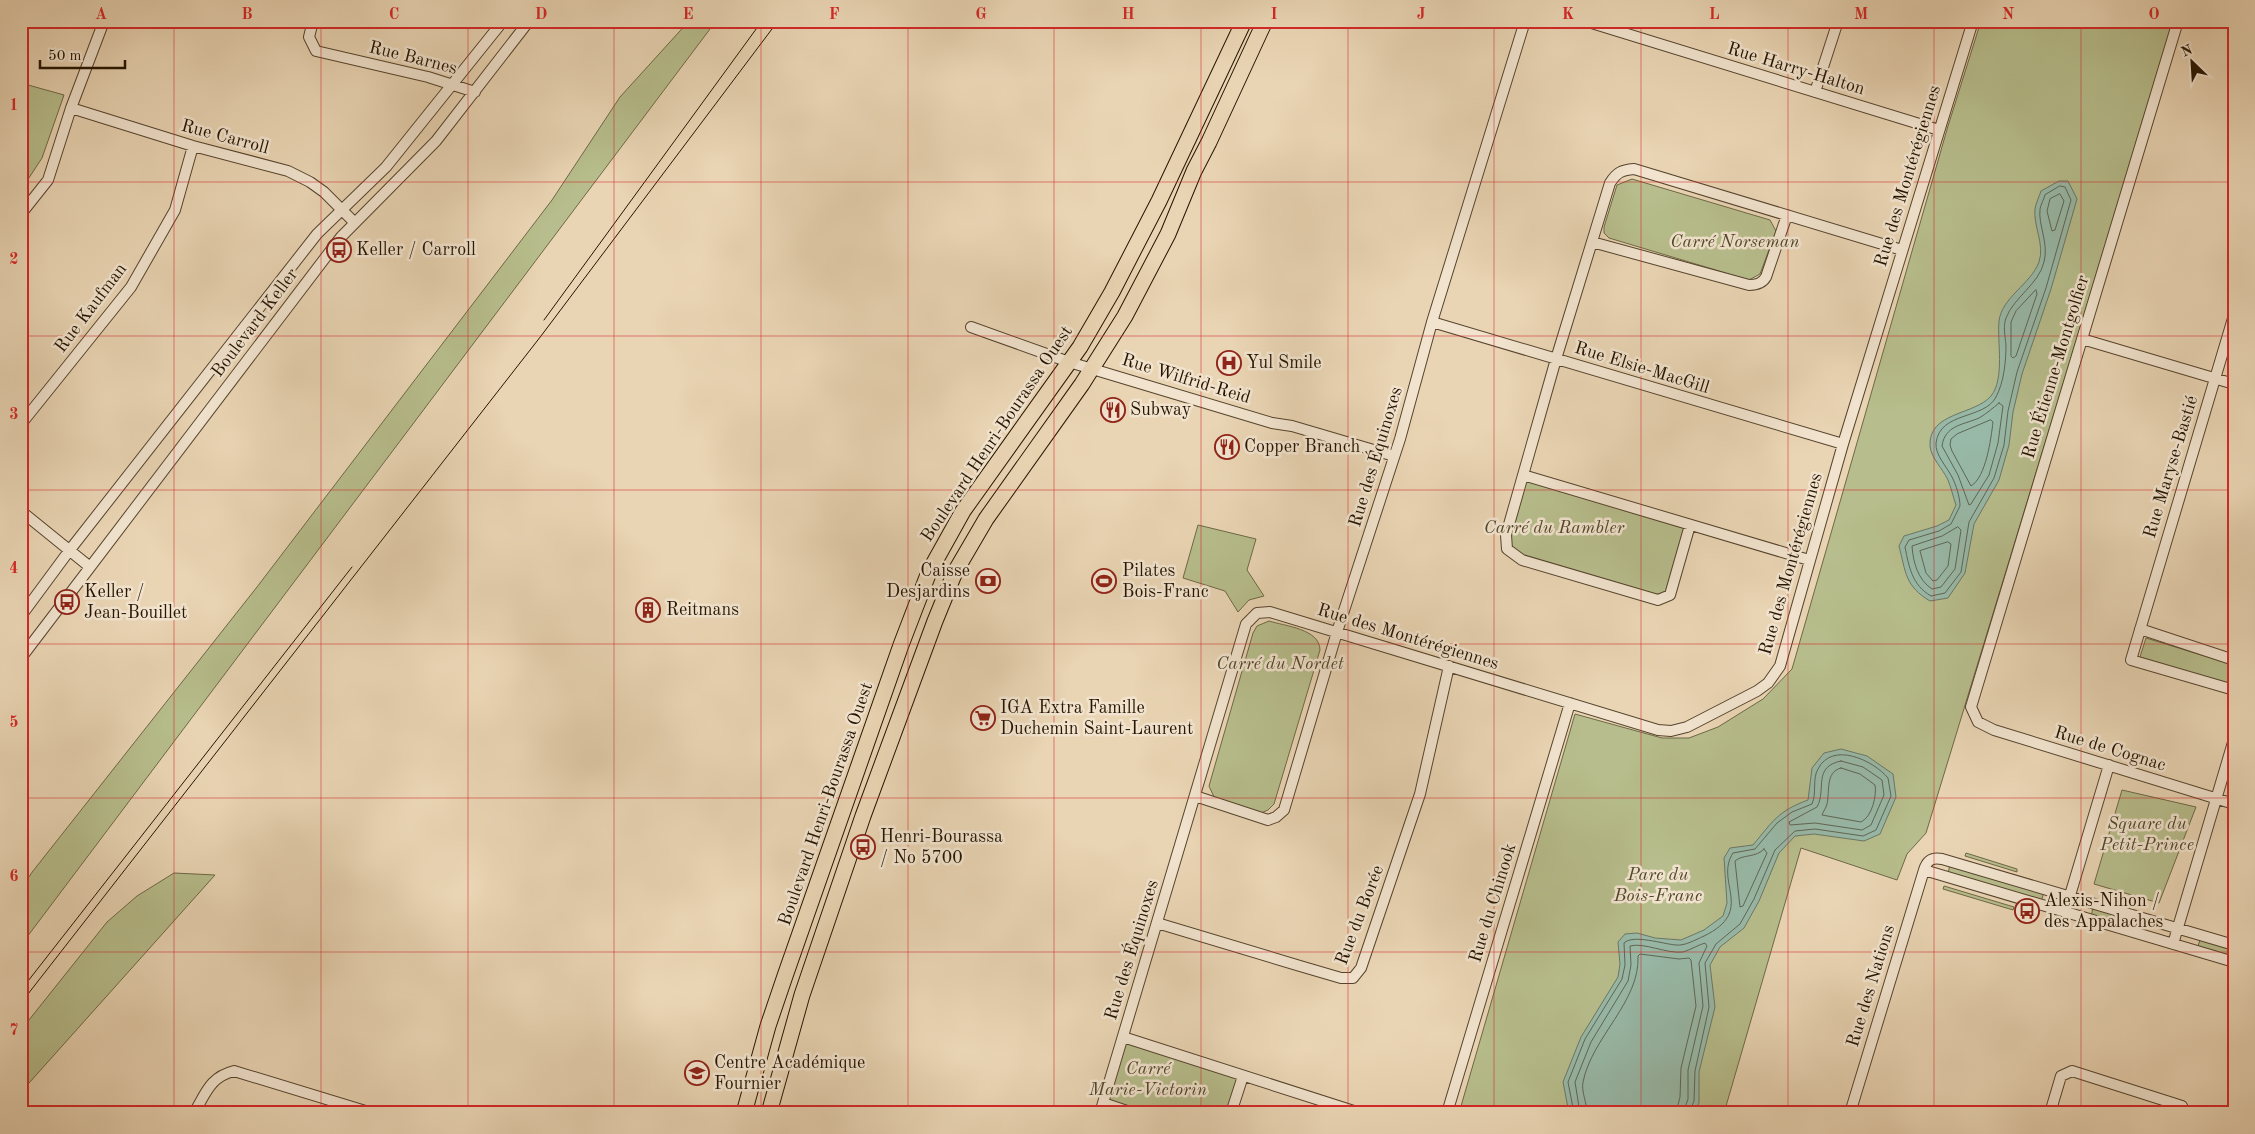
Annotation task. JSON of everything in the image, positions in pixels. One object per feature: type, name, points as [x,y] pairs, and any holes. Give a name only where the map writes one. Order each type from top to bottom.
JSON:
[{"type":"main road","name":"Boulevard Henri-Bourassa Ouest","points":[[744,1113],[771,1018],[921,592],[960,517],[1069,362],[1112,292],[1136,247],[1244,21]]},
{"type":"main road","points":[[769,1113],[784,1055],[822,935],[863,816],[943,600],[959,565],[986,519],[1093,368],[1125,316],[1165,241],[1194,171],[1265,21]]},
{"type":"street","points":[[21,214],[48,180],[71,108],[104,21]]},
{"type":"street","name":"Rue Barnes","points":[[313,21],[309,37],[316,51],[454,84],[475,92]]},
{"type":"street","name":"Boulevard Keller","points":[[21,616],[69,551],[317,234],[386,167],[503,21]]},
{"type":"street","name":"Boulevard Keller","points":[[21,658],[341,237],[436,141],[529,21]]},
{"type":"street","name":"Rue des Équinoxes","points":[[1195,796],[1268,820],[1276,817],[1284,810],[1337,632],[1394,456],[1432,322],[1525,21]]},
{"type":"street","name":"Rue Harry-Halton","points":[[1585,21],[1939,130]]},
{"type":"street","points":[[1815,92],[1838,21]]},
{"type":"street","name":"Rue des Montérégiennes","points":[[1257,613],[1270,612],[1658,730],[1687,727],[1757,691],[1768,683],[1780,666],[1843,444],[1973,21]]},
{"type":"street","name":"Rue Étienne-Montgolfier","points":[[1978,722],[1971,707],[2178,21]]},
{"type":"street","name":"Rue Carroll","points":[[71,108],[192,146],[288,171],[310,182],[355,223]]},
{"type":"street","name":"Rue Kaufman","points":[[21,424],[131,287],[175,210],[192,146]]},
{"type":"street","points":[[1690,525],[1670,595],[1658,600],[1522,560],[1506,549],[1506,535],[1523,475],[1610,183],[1622,170],[1634,169],[1902,250]]},
{"type":"street","points":[[1592,242],[1749,285],[1757,285],[1763,282],[1766,277],[1786,215]]},
{"type":"street","name":"Rue Maryse-Bastié","points":[[2234,315],[2131,660],[2234,690]]},
{"type":"street","name":"Rue Elsie-MacGill","points":[[1432,322],[1843,444]]},
{"type":"street","name":"Rue Wilfrid-Reid","points":[[971,327],[1069,362],[1272,423],[1292,426],[1394,456]]},
{"type":"street","points":[[2082,339],[2234,384]]},
{"type":"street","points":[[1523,475],[1809,560]]},
{"type":"street","points":[[21,511],[90,567]]},
{"type":"street","name":"Rue des Équinoxes","points":[[1102,1108],[1246,624],[1257,613]]},
{"type":"street","points":[[2140,629],[2234,660]]},
{"type":"street","name":"Rue du Borée","points":[[1157,923],[1308,969],[1341,978],[1353,978],[1361,968],[1420,794],[1449,666]]},
{"type":"street","name":"Rue du Chinook","points":[[1448,1113],[1570,703]]},
{"type":"street","name":"Rue de Cognac","points":[[1978,722],[1994,730],[2234,804]]},
{"type":"street","points":[[2173,944],[2234,739]]},
{"type":"street","points":[[2065,912],[2109,765]]},
{"type":"street","points":[[2234,945],[1936,858],[1930,860],[1924,870],[2234,962]]},
{"type":"street","name":"Rue des Nations","points":[[1850,1113],[1924,870]]},
{"type":"street","points":[[1123,1037],[1360,1113]]},
{"type":"street","points":[[194,1113],[212,1082],[222,1074],[234,1071],[372,1113]]},
{"type":"street","points":[[2050,1113],[2061,1076],[2072,1071],[2182,1106],[2185,1113]]},
{"type":"street","points":[[1231,1113],[1244,1076]]},
{"type":"street","points":[[1102,1108],[1133,1113]]},
{"type":"green space","points":[[689,21],[716,21],[21,945],[21,888],[33,871],[257,587],[552,200],[620,97]]},
{"type":"green space","name":"Parc du Bois-Franc","points":[[1981,21],[2174,21],[1926,833],[1907,854],[1897,880],[1801,848],[1724,1113],[1459,1113],[1575,714],[1662,738],[1689,738],[1718,727],[1763,699],[1792,669],[1948,126]]},
{"type":"green space","points":[[21,83],[64,95],[42,158],[21,190]]},
{"type":"green space","name":"Carré Norseman","points":[[1632,179],[1770,220],[1776,231],[1760,274],[1749,280],[1609,238],[1604,233],[1604,227],[1617,185]]},
{"type":"green space","name":"Carré du Rambler","points":[[1523,475],[1690,525],[1670,595],[1658,600],[1522,560],[1507,549]]},
{"type":"green space","points":[[1198,525],[1256,539],[1247,570],[1264,596],[1249,600],[1238,612],[1225,591],[1183,578]]},
{"type":"green space","name":"Carré du Nordet","points":[[1269,621],[1308,633],[1314,637],[1320,650],[1274,804],[1268,810],[1261,813],[1215,799],[1209,786],[1253,633],[1257,626]]},
{"type":"green space","points":[[2146,638],[2234,665],[2234,686],[2140,657]]},
{"type":"green space","name":"Square du Petit-Prince","points":[[2122,790],[2196,807],[2159,903],[2094,884]]},
{"type":"green space","points":[[1966,853],[2017,869],[2017,872],[1965,856]]},
{"type":"green space","points":[[1950,864],[2044,892],[2041,902],[1948,874]]},
{"type":"green space","points":[[174,873],[215,875],[21,1092],[21,1030],[107,922],[137,896]]},
{"type":"green space","points":[[1944,886],[2014,907],[2013,910],[1943,889]]},
{"type":"green space","points":[[2093,907],[2148,923],[2145,933],[2091,917]]},
{"type":"green space","points":[[2200,940],[2234,950],[2234,959],[2197,949]]},
{"type":"green space","name":"Carré Marie-Victorin","points":[[1123,1037],[1243,1076],[1231,1113],[1133,1113],[1103,1103]]},
{"type":"water","points":[[2059,181],[2068,181],[2077,199],[2051,289],[2022,374],[2013,412],[2009,445],[1999,480],[1974,524],[1965,573],[1948,598],[1930,601],[1911,584],[1905,571],[1899,546],[1904,536],[1937,526],[1949,520],[1956,505],[1948,480],[1931,450],[1931,435],[1944,420],[1984,402],[1995,389],[2000,360],[1999,321],[2001,312],[2030,277],[2039,262],[2041,249],[2035,207],[2041,191]]},
{"type":"water","points":[[1841,749],[1867,756],[1893,774],[1896,797],[1880,834],[1864,841],[1814,834],[1795,836],[1779,853],[1759,901],[1744,928],[1720,947],[1710,965],[1715,1007],[1699,1072],[1699,1103],[1693,1113],[1569,1113],[1563,1082],[1581,1037],[1618,977],[1620,964],[1618,942],[1625,934],[1637,933],[1655,938],[1681,940],[1704,930],[1723,916],[1727,903],[1724,858],[1730,848],[1753,845],[1771,823],[1783,813],[1808,800],[1812,768],[1824,753]]},
{"type":"tram line","points":[[544,320],[762,21]]},
{"type":"tram line","points":[[21,1003],[541,336],[778,21]]},
{"type":"tram line","points":[[21,990],[352,567]]},
{"type":"place","name":"Keller / Carroll","points":[[339,250]]},
{"type":"place","name":"Yul Smile","points":[[1229,363]]},
{"type":"place","name":"Subway","points":[[1113,410]]},
{"type":"place","name":"Copper Branch","points":[[1227,447]]},
{"type":"place","name":"Caisse Desjardins","points":[[988,581]]},
{"type":"place","name":"Pilates Bois-Franc","points":[[1104,581]]},
{"type":"place","name":"Keller / Jean-Bouillet","points":[[67,602]]},
{"type":"place","name":"Reitmans","points":[[648,610]]},
{"type":"place","name":"IGA Extra Famille Duchemin Saint-Laurent","points":[[983,718]]},
{"type":"place","name":"Henri-Bourassa / No 5700","points":[[863,847]]},
{"type":"place","name":"Alexis-Nihon / des Appalaches","points":[[2027,911]]},
{"type":"place","name":"Centre Académique Fournier","points":[[697,1073]]}]
